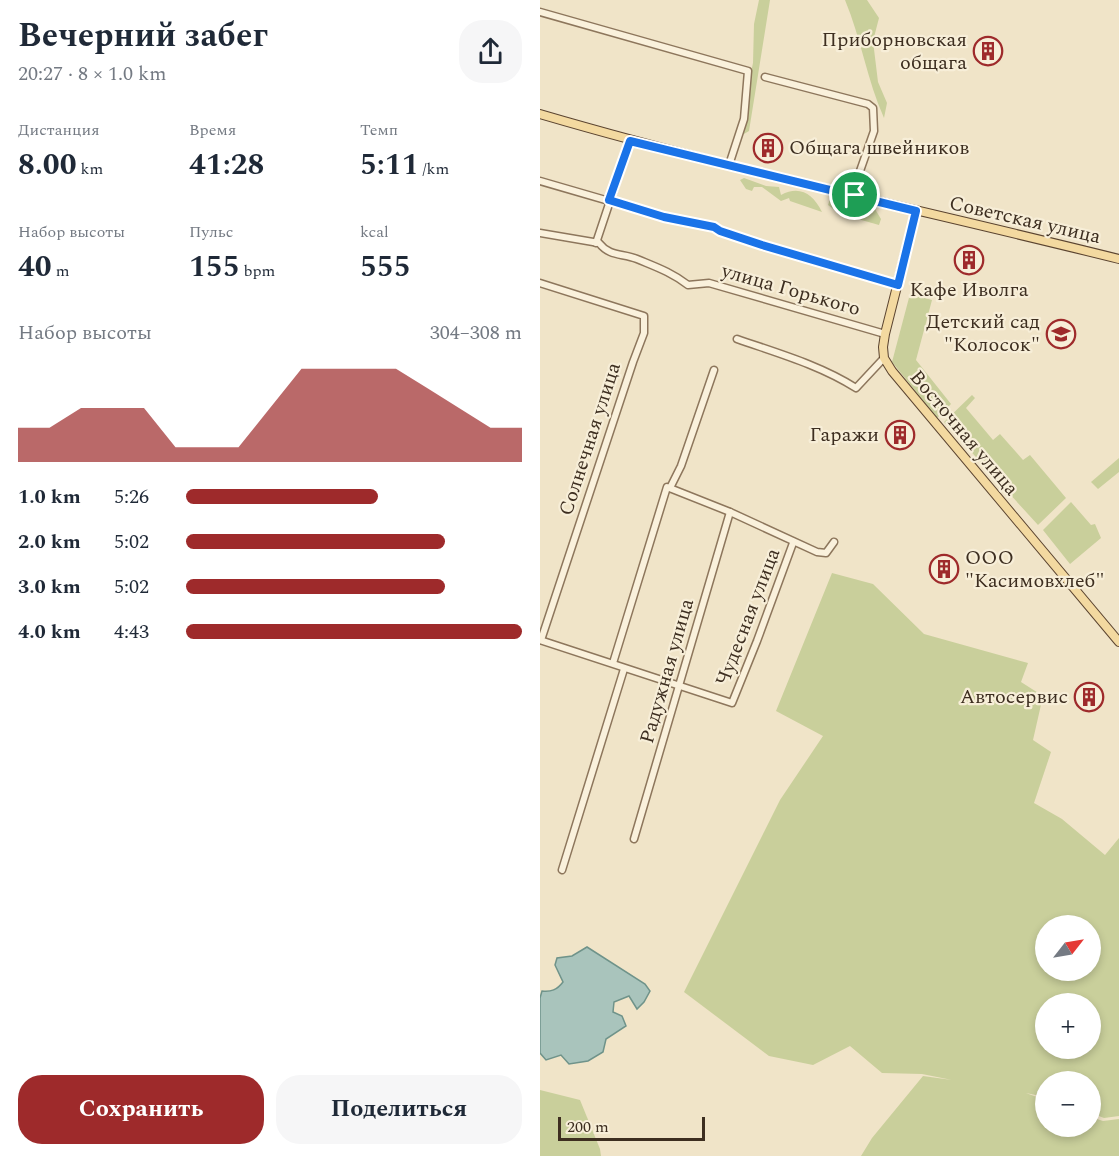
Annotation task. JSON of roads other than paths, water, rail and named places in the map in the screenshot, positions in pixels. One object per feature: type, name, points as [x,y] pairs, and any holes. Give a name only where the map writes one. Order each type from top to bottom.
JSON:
[{"type":"main road","name":"Советская улица","points":[[540,114],[630,141],[1119,259]]},
{"type":"main road","points":[[884,358],[885,334],[916,211]]},
{"type":"main road","name":"Восточная улица","points":[[884,358],[940,430],[1119,642]]},
{"type":"street","points":[[540,12],[748,71],[744,119],[729,165]]},
{"type":"street","points":[[765,77],[798,84],[873,108],[874,130],[860,171],[855,195]]},
{"type":"street","points":[[540,233],[596,243],[630,141]]},
{"type":"street","points":[[540,181],[664,217],[714,227],[762,245],[898,285]]},
{"type":"street","name":"улица Горького","points":[[596,243],[599,243],[606,251],[636,258],[672,273],[688,285],[709,283],[885,334]]},
{"type":"street","name":"Солнечная улица","points":[[540,283],[644,316],[644,333],[540,640]]},
{"type":"street","points":[[737,339],[817,368],[856,388],[884,358]]},
{"type":"street","points":[[613,663],[669,487],[681,466],[714,370]]},
{"type":"street","points":[[669,487],[817,552],[826,554],[834,542]]},
{"type":"street","name":"Радужная улица","points":[[634,839],[730,512]]},
{"type":"street","name":"Чудесная улица","points":[[679,687],[732,703],[794,543]]},
{"type":"street","points":[[540,640],[679,687]]},
{"type":"street","points":[[562,870],[624,669]]},
{"type":"water","points":[[587,947],[645,984],[650,991],[637,1009],[629,996],[614,1002],[613,1012],[622,1016],[626,1026],[606,1039],[603,1052],[588,1061],[569,1064],[561,1055],[546,1060],[540,1053],[542,991],[554,990],[563,982],[555,965],[557,958],[572,956]]},
{"type":"place","name":"Приборновская общага","points":[[988,51]]},
{"type":"place","name":"Общага швейников","points":[[768,148]]},
{"type":"place","name":"Кафе Иволга","points":[[969,260]]},
{"type":"place","name":"Детский сад \"Колосок\"","points":[[1061,334]]},
{"type":"place","name":"Гаражи","points":[[900,435]]},
{"type":"place","name":"ООО \"Касимовхлеб\"","points":[[944,569]]},
{"type":"place","name":"Автосервис","points":[[1089,697]]}]
